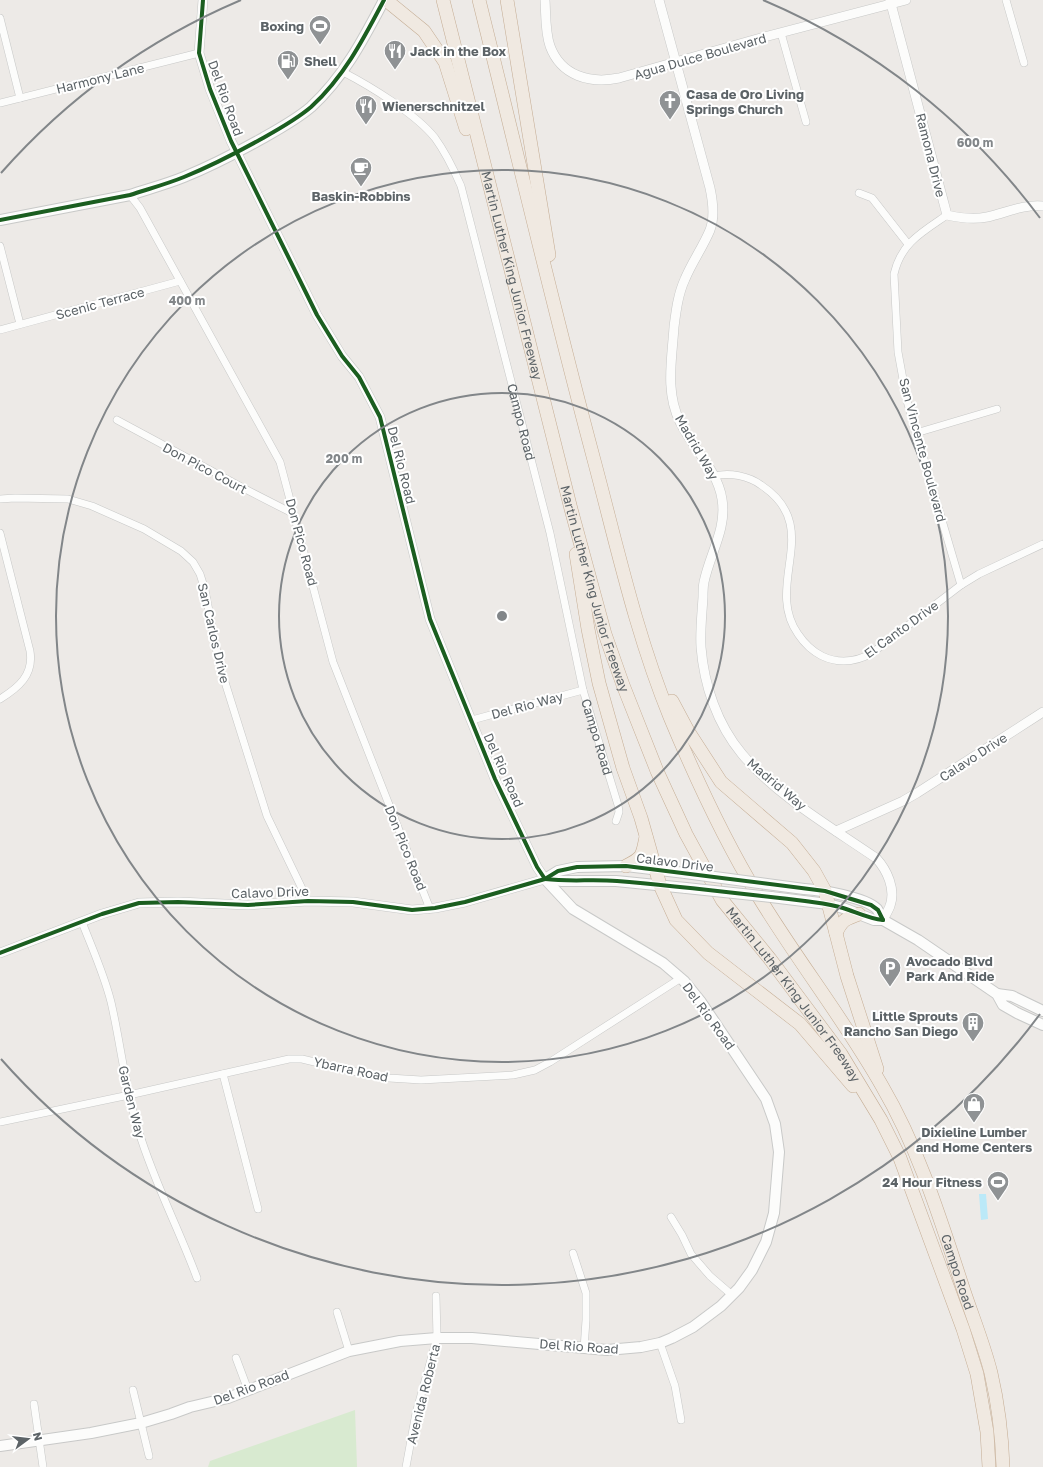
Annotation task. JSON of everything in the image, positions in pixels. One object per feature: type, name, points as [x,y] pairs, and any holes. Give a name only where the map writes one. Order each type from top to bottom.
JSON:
[{"type":"highway","points":[[385,0],[424,31],[445,62],[490,204],[521,313]]},
{"type":"highway","name":"Martin Luther King Junior Freeway","points":[[443,0],[571,508],[605,634],[622,686],[657,771],[686,834],[722,900],[770,960],[841,1054],[881,1120]]},
{"type":"highway","name":"Martin Luther King Junior Freeway","points":[[479,0],[563,345],[646,654],[669,714],[694,772],[724,834],[757,895],[882,1086]]},
{"type":"highway","points":[[507,0],[563,345]]},
{"type":"highway","points":[[571,508],[576,559],[594,661],[623,768],[641,818],[660,885],[676,920],[708,953],[800,1024],[881,1120]]},
{"type":"highway","points":[[646,654],[688,731],[721,782],[792,843],[814,871],[825,891],[847,976],[882,1086]]},
{"type":"highway","points":[[626,866],[638,860],[642,853],[646,837]]},
{"type":"highway","points":[[836,933],[841,922],[859,914]]},
{"type":"highway","name":"Campo Road","points":[[882,1086],[909,1138],[920,1165],[956,1266],[986,1357],[994,1385],[1000,1427],[1003,1467]]},
{"type":"highway","name":"Campo Road","points":[[881,1120],[900,1158],[963,1329],[981,1393],[987,1432],[989,1467]]},
{"type":"main road","points":[[0,220],[130,195],[184,177],[237,152],[282,127],[311,107],[343,72],[368,32],[385,0]]},
{"type":"main road","name":"Calavo Drive","points":[[626,866],[656,869],[825,891],[871,905],[878,910],[883,920],[874,920],[828,904],[805,901],[616,881],[562,881],[545,879],[558,871],[577,867],[626,866]]},
{"type":"main road","name":"Del Rio Road","points":[[0,1446],[91,1433],[141,1423],[190,1407],[228,1398],[349,1351],[400,1341],[437,1338],[490,1339],[619,1350],[641,1347],[660,1343],[703,1321],[732,1295],[757,1261],[770,1232],[774,1213],[779,1152],[777,1132],[773,1115],[766,1099],[701,1002],[681,978],[662,963],[573,909],[545,879]]},
{"type":"main road","points":[[883,920],[918,940],[997,994],[1012,996],[1043,1011]]},
{"type":"main road","points":[[997,994],[1003,1005],[1024,1017],[1043,1025]]},
{"type":"main road","points":[[1024,1017],[1030,1013],[1043,1016]]},
{"type":"street","name":"Del Rio Road","points":[[203,0],[199,53],[210,89],[237,152],[317,315],[342,356],[359,377],[380,416],[430,619],[496,779],[537,867],[545,879]]},
{"type":"street","name":"Agua Dulce Boulevard","points":[[545,0],[547,32],[550,45],[557,60],[562,66],[576,75],[591,80],[619,78],[890,2],[906,0]]},
{"type":"street","name":"Madrid Way","points":[[659,0],[710,188],[713,208],[710,230],[684,280],[678,299],[674,326],[670,388],[674,408],[681,424],[715,476],[722,500],[723,517],[720,532],[704,581],[701,629],[703,662],[712,702],[726,729],[746,758],[797,803],[876,858],[887,873],[891,886],[890,905],[883,920]]},
{"type":"street","points":[[1006,0],[1024,63]]},
{"type":"street","name":"Ramona Drive","points":[[890,2],[947,215],[959,218],[980,218],[1027,206],[1043,206]]},
{"type":"street","points":[[0,18],[20,98]]},
{"type":"street","points":[[781,33],[806,122]]},
{"type":"street","name":"Harmony Lane","points":[[0,103],[199,53]]},
{"type":"street","name":"Campo Road","points":[[343,72],[362,81],[414,117],[434,138],[455,171],[462,186],[550,532],[583,690],[618,805],[619,812],[616,821]]},
{"type":"street","points":[[859,193],[872,198],[908,244]]},
{"type":"street","name":"Don Pico Road","points":[[130,195],[140,208],[280,462],[334,666],[430,909]]},
{"type":"street","name":"San Vincente Boulevard","points":[[947,215],[917,235],[908,244],[897,262],[894,274],[899,359],[907,401],[962,585]]},
{"type":"street","points":[[0,246],[20,324]]},
{"type":"street","name":"Scenic Terrace","points":[[0,330],[180,281]]},
{"type":"street","points":[[916,433],[997,409]]},
{"type":"street","name":"Don Pico Court","points":[[117,420],[294,514]]},
{"type":"street","name":"El Canto Drive","points":[[715,476],[722,474],[755,481],[770,491],[785,508],[790,521],[792,535],[786,595],[788,612],[792,625],[801,638],[812,649],[824,657],[842,661],[854,660],[866,656],[979,574],[1043,544]]},
{"type":"street","name":"San Carlos Drive","points":[[0,499],[68,499],[92,506],[144,529],[181,551],[192,562],[200,574],[205,590],[219,663],[267,816],[308,901]]},
{"type":"street","points":[[0,533],[30,651],[31,661],[27,675],[22,683],[0,699]]},
{"type":"street","name":"Del Rio Way","points":[[472,720],[583,690]]},
{"type":"street","name":"Calavo Drive","points":[[836,830],[903,801],[1043,712]]},
{"type":"street","name":"Calavo Drive","points":[[0,953],[82,922],[139,903],[178,902],[248,905],[308,901],[353,902],[412,910],[430,909],[465,902],[545,879]]},
{"type":"street","name":"Garden Way","points":[[82,922],[106,985],[129,1096],[148,1161],[183,1241],[197,1278]]},
{"type":"street","name":"Ybarra Road","points":[[0,1122],[129,1096],[288,1059],[302,1059],[349,1069],[369,1076],[389,1078],[421,1080],[513,1075],[535,1070],[550,1062],[681,978]]},
{"type":"street","points":[[224,1074],[258,1209]]},
{"type":"street","points":[[671,1217],[691,1254],[710,1276],[732,1295]]},
{"type":"street","points":[[573,1253],[586,1293],[584,1348]]},
{"type":"street","name":"Avenida Roberta","points":[[406,1467],[416,1413],[437,1338],[436,1296]]},
{"type":"street","points":[[337,1312],[349,1351]]},
{"type":"street","points":[[660,1343],[676,1386],[681,1420]]},
{"type":"street","points":[[236,1358],[248,1390]]},
{"type":"street","points":[[133,1390],[149,1456]]},
{"type":"street","points":[[34,1404],[43,1467]]},
{"type":"green space","points":[[355,1410],[357,1467],[208,1467],[210,1461]]},
{"type":"water","points":[[979,1194],[986,1194],[988,1219],[981,1220]]},
{"type":"cycle path","points":[[203,0],[199,53],[210,89],[231,141],[317,315],[342,356],[359,377],[380,417],[430,619],[495,779],[537,867],[545,879]]},
{"type":"cycle path","points":[[0,220],[130,195],[164,184],[214,164],[275,131],[294,120],[311,107],[334,83],[361,43],[384,0]]},
{"type":"cycle path","points":[[0,953],[102,914],[139,903],[178,902],[248,905],[308,901],[353,902],[412,910],[435,908],[465,902],[545,879],[558,871],[577,867],[626,866],[825,891],[871,905],[878,910],[883,920]]},
{"type":"cycle path","points":[[545,879],[617,881],[805,901],[838,907],[868,917],[883,920]]},
{"type":"place","name":"Boxing","points":[[320,46]]},
{"type":"place","name":"Jack in the Box","points":[[395,70]]},
{"type":"place","name":"Shell","points":[[288,80]]},
{"type":"place","name":"Casa de Oro Living Springs Church","points":[[670,120]]},
{"type":"place","name":"Wienerschnitzel","points":[[366,126]]},
{"type":"place","name":"Baskin-Robbins","points":[[361,188]]},
{"type":"place","name":"Avocado Blvd Park And Ride","points":[[890,988]]},
{"type":"place","name":"Little Sprouts Rancho San Diego","points":[[973,1042]]},
{"type":"place","name":"Dixieline Lumber and Home Centers","points":[[974,1124]]},
{"type":"place","name":"24 Hour Fitness","points":[[998,1202]]}]
